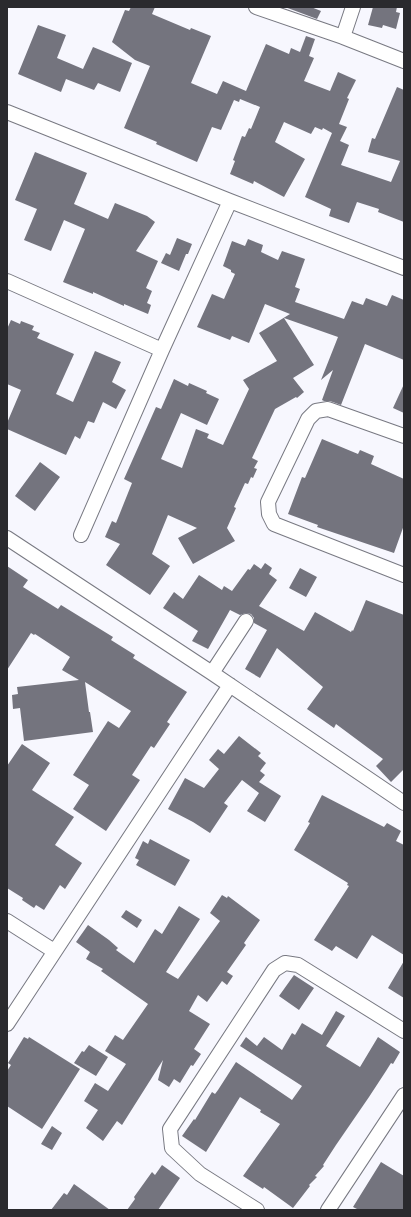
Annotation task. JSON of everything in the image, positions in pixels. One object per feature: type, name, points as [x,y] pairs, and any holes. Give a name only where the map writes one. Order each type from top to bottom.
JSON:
[{"type":"street","points":[[256,7],[343,37],[404,61]]},
{"type":"street","points":[[343,37],[353,7]]},
{"type":"street","points":[[7,112],[230,201],[404,268]]},
{"type":"street","points":[[81,535],[162,350],[230,201]]},
{"type":"street","points":[[7,281],[162,350]]},
{"type":"street","points":[[404,436],[328,409],[316,411],[308,419],[268,502],[269,514],[274,524],[404,575]]},
{"type":"street","points":[[7,538],[230,685],[404,803]]},
{"type":"street","points":[[212,673],[246,620]]},
{"type":"street","points":[[7,1024],[230,685]]},
{"type":"street","points":[[7,921],[54,951]]},
{"type":"street","points":[[257,1210],[200,1174],[172,1148],[170,1129],[274,970],[285,963],[298,965],[404,1031]]},
{"type":"street","points":[[328,1210],[404,1095]]},
{"type":"building","points":[[131,7],[155,7],[152,14],[190,30],[191,28],[211,36],[191,83],[217,94],[223,81],[246,91],[266,44],[289,54],[291,48],[300,52],[306,36],[315,39],[309,56],[314,58],[304,81],[330,91],[338,72],[356,80],[347,98],[349,99],[339,124],[347,127],[340,141],[349,145],[341,165],[391,182],[400,161],[368,152],[372,138],[375,139],[397,87],[404,90],[404,222],[378,212],[379,209],[357,202],[349,223],[329,216],[331,209],[305,197],[332,133],[323,128],[322,130],[315,127],[311,134],[284,122],[275,142],[305,159],[284,197],[254,181],[253,184],[230,174],[235,161],[233,160],[242,136],[245,137],[249,128],[251,129],[260,107],[240,99],[239,102],[234,100],[221,130],[212,127],[197,162],[156,144],[157,142],[124,128],[150,66],[135,60],[112,42],[125,10],[129,11]]},
{"type":"building","points":[[285,7],[311,7],[321,11],[317,19]]},
{"type":"building","points":[[373,7],[397,7],[396,12],[400,13],[396,29],[383,25],[382,28],[368,25]]},
{"type":"building","points":[[38,25],[66,35],[57,58],[83,69],[93,47],[132,63],[120,92],[98,83],[94,90],[66,79],[61,92],[18,74]]},
{"type":"building","points":[[35,152],[87,173],[74,204],[108,219],[115,203],[147,216],[155,222],[136,251],[158,261],[146,288],[152,291],[147,303],[151,305],[148,314],[124,304],[124,306],[93,292],[93,294],[63,282],[85,229],[64,220],[51,251],[24,240],[37,209],[15,200]]},
{"type":"building","points":[[177,238],[192,244],[179,271],[161,263],[166,253],[170,255]]},
{"type":"building","points":[[248,239],[263,245],[261,252],[278,260],[282,251],[305,259],[295,287],[300,289],[295,302],[344,319],[352,301],[363,305],[366,298],[387,306],[392,295],[404,300],[404,360],[365,344],[341,405],[330,401],[324,401],[322,400],[333,370],[321,380],[338,337],[284,318],[314,365],[293,378],[304,392],[297,398],[296,397],[275,409],[252,458],[258,461],[254,468],[257,469],[253,478],[251,477],[248,484],[245,483],[234,507],[236,508],[227,528],[235,541],[193,564],[178,538],[197,528],[168,515],[152,554],[170,566],[150,595],[106,565],[120,544],[105,537],[112,521],[116,523],[132,483],[124,479],[156,407],[161,409],[174,379],[188,386],[189,383],[207,391],[206,393],[219,399],[207,425],[181,413],[161,459],[182,468],[196,429],[209,434],[207,438],[223,445],[249,389],[243,380],[277,361],[259,333],[290,314],[265,304],[249,343],[232,336],[230,340],[197,327],[212,294],[224,299],[235,274],[223,266],[232,241],[245,246]]},
{"type":"building","points":[[11,320],[20,324],[21,321],[34,326],[32,330],[40,333],[37,338],[74,354],[56,394],[73,402],[95,351],[121,362],[112,382],[126,390],[116,409],[103,402],[94,423],[88,421],[80,439],[75,436],[66,455],[7,429],[7,423],[21,390],[7,384],[7,329]]},
{"type":"building","points":[[404,384],[404,413],[393,408]]},
{"type":"building","points":[[322,439],[358,454],[360,450],[374,456],[371,464],[404,479],[404,525],[394,553],[317,527],[318,525],[288,514],[302,477],[305,478]]},
{"type":"building","points":[[40,462],[60,477],[35,511],[15,496]]},
{"type":"building","points":[[265,563],[272,568],[269,574],[277,580],[259,606],[304,631],[315,612],[351,632],[352,630],[353,631],[366,600],[404,615],[404,769],[391,782],[376,766],[383,759],[336,724],[334,728],[307,709],[323,687],[277,648],[260,678],[245,669],[267,630],[254,623],[254,618],[251,614],[246,613],[240,615],[230,610],[208,649],[192,641],[198,631],[163,608],[174,592],[183,599],[199,575],[222,590],[224,586],[232,591],[248,569],[250,570],[254,564],[261,569]]},
{"type":"building","points":[[7,566],[28,580],[23,587],[58,609],[61,605],[113,637],[111,640],[135,655],[133,658],[187,692],[167,722],[170,724],[154,748],[151,746],[132,775],[140,780],[106,831],[73,809],[89,785],[73,775],[108,721],[119,728],[131,711],[85,682],[93,732],[24,741],[20,708],[13,709],[12,695],[18,694],[17,687],[79,680],[62,670],[70,657],[35,634],[34,635],[31,633],[7,670]]},
{"type":"building","points":[[300,568],[317,577],[306,597],[289,588]]},
{"type":"building","points":[[239,736],[261,753],[258,756],[266,763],[260,771],[265,775],[259,782],[281,796],[265,822],[247,811],[259,793],[242,780],[224,803],[228,806],[210,833],[168,809],[185,778],[204,788],[219,769],[209,760],[218,749],[224,754]]},
{"type":"building","points":[[22,744],[50,763],[32,790],[74,817],[55,845],[82,863],[65,889],[60,885],[44,910],[36,905],[34,908],[22,900],[23,898],[7,888],[7,766]]},
{"type":"building","points":[[322,795],[384,827],[387,823],[401,831],[396,841],[404,845],[404,955],[372,935],[357,959],[336,946],[332,951],[314,940],[349,886],[347,885],[348,883],[294,850],[310,823],[308,822]]},
{"type":"building","points":[[150,839],[190,860],[175,886],[136,865],[139,860],[135,858],[143,841],[148,844]]},
{"type":"building","points":[[222,895],[227,898],[228,896],[260,920],[244,943],[246,945],[227,972],[233,976],[227,985],[222,981],[207,1002],[198,995],[189,1011],[210,1024],[194,1049],[201,1054],[193,1066],[191,1065],[180,1083],[174,1079],[169,1087],[158,1080],[163,1060],[122,1125],[117,1121],[103,1141],[86,1128],[98,1110],[84,1101],[95,1083],[108,1091],[126,1064],[105,1051],[115,1035],[123,1040],[148,1004],[101,971],[103,969],[86,959],[90,952],[76,942],[88,925],[109,940],[118,948],[116,950],[134,963],[155,929],[162,934],[179,906],[200,919],[166,972],[178,979],[220,921],[210,913]]},
{"type":"building","points":[[126,910],[142,920],[137,928],[121,917]]},
{"type":"building","points":[[404,961],[404,998],[388,988]]},
{"type":"building","points":[[294,975],[314,988],[299,1010],[279,996]]},
{"type":"building","points":[[336,1011],[345,1016],[326,1046],[360,1067],[378,1037],[400,1052],[336,1145],[323,1165],[324,1166],[315,1176],[317,1177],[309,1185],[310,1186],[293,1208],[264,1187],[263,1189],[243,1176],[280,1124],[260,1112],[261,1110],[240,1097],[206,1152],[182,1136],[194,1119],[195,1120],[212,1092],[215,1094],[218,1090],[236,1062],[292,1100],[302,1086],[240,1046],[246,1037],[257,1046],[264,1037],[282,1050],[292,1033],[295,1035],[302,1023],[322,1035]]},
{"type":"building","points":[[24,1037],[28,1039],[29,1037],[80,1069],[42,1129],[7,1106],[7,1071],[11,1065],[8,1063]]},
{"type":"building","points":[[89,1045],[108,1057],[96,1076],[74,1063],[82,1051],[84,1052]]},
{"type":"building","points":[[52,1126],[62,1133],[52,1150],[41,1144]]},
{"type":"building","points":[[381,1162],[404,1176],[404,1210],[359,1210],[353,1207]]},
{"type":"building","points":[[162,1165],[180,1178],[158,1210],[127,1210],[135,1199],[134,1197],[152,1172],[155,1175]]},
{"type":"building","points":[[74,1184],[110,1210],[51,1210],[64,1193],[67,1195]]}]
